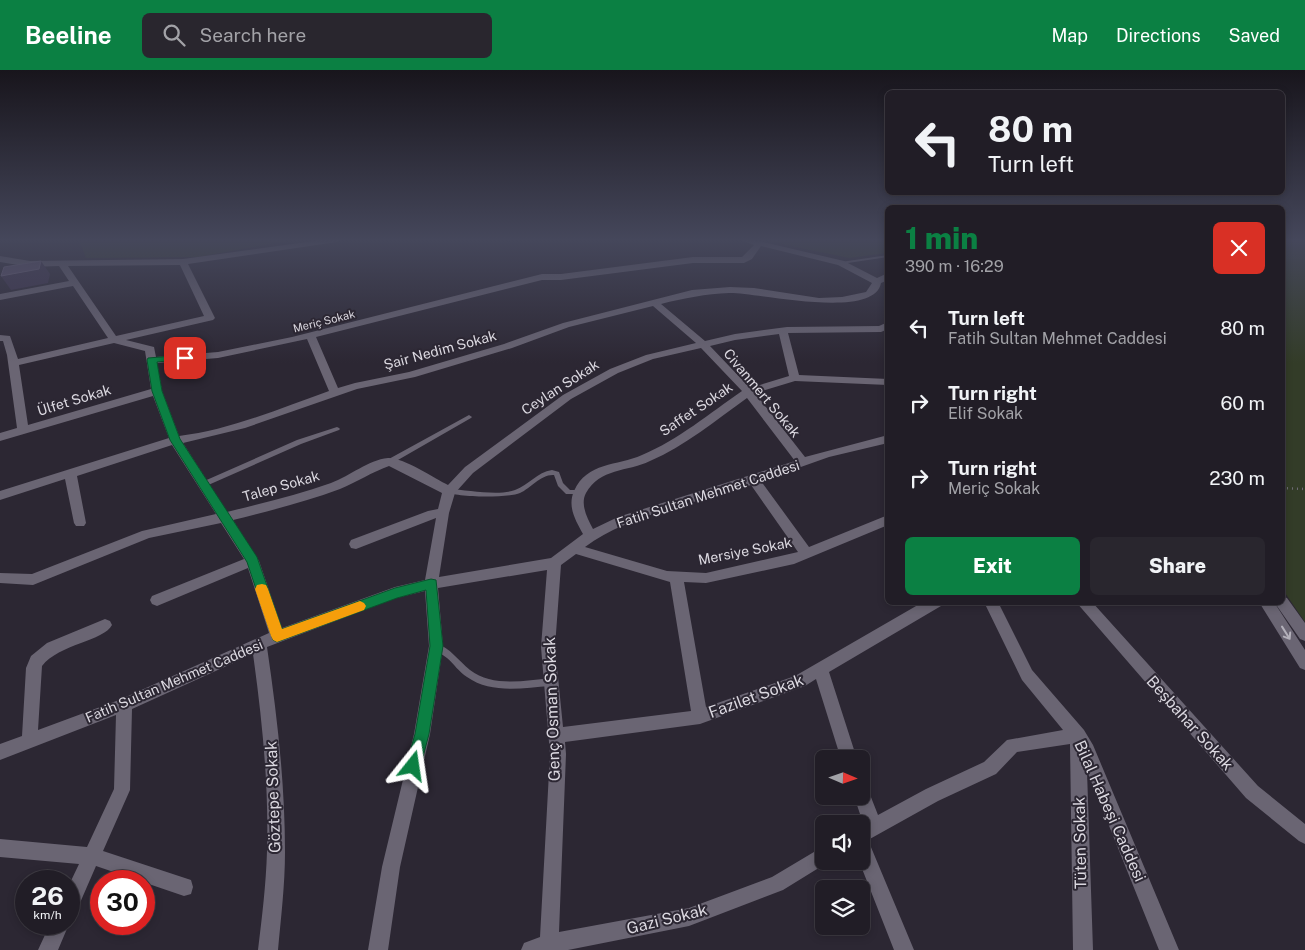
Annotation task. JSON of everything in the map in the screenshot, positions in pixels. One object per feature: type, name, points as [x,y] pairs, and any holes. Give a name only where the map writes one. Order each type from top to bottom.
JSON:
[{"type":"street","points":[[0,357],[12,359],[114,340],[210,318],[192,281]]},
{"type":"street","name":"Meriç Sokak","points":[[152,360],[218,355],[311,336],[526,281]]},
{"type":"street","points":[[0,298],[75,282],[114,340],[150,349],[157,391],[175,440],[226,517],[252,561],[277,636]]},
{"type":"street","name":"Şair Nedim Sokak","points":[[0,496],[175,440],[193,438],[241,425],[355,386],[411,375],[508,346],[566,325],[692,293],[730,290],[754,291],[810,300],[842,300],[869,294],[876,287],[877,282]]},
{"type":"street","name":"Civanmert Sokak","points":[[655,303],[703,344],[748,392],[802,462]]},
{"type":"street","name":"Ceylan Sokak","points":[[378,950],[391,867],[422,734],[436,646],[431,584],[443,512],[449,491],[469,470],[546,413],[592,382],[650,357],[735,337],[783,331],[885,329]]},
{"type":"street","points":[[783,331],[795,378]]},
{"type":"street","points":[[311,336],[335,393]]},
{"type":"street","points":[[0,338],[7,338],[23,431]]},
{"type":"street","name":"Saffet Sokak","points":[[580,492],[600,471],[645,459],[676,442],[748,392],[795,378],[885,382]]},
{"type":"street","name":"Ülfet Sokak","points":[[0,437],[157,391]]},
{"type":"street","name":"Fatih Sultan Mehmet Caddesi","points":[[0,752],[124,705],[277,636],[395,593],[431,584],[554,563],[576,549],[590,536],[622,520],[827,454],[885,440]]},
{"type":"street","points":[[389,462],[400,465],[449,491]]},
{"type":"street","name":"Talep Sokak","points":[[0,578],[33,580],[147,534],[226,517],[322,490],[338,485],[368,468],[389,462]]},
{"type":"street","points":[[70,473],[80,523]]},
{"type":"street","points":[[753,479],[807,554]]},
{"type":"street","points":[[580,492],[578,500],[579,515],[590,536]]},
{"type":"street","points":[[356,544],[432,514],[443,512]]},
{"type":"street","name":"Mersiye Sokak","points":[[576,549],[667,576],[706,578],[794,559],[885,521]]},
{"type":"street","points":[[157,600],[252,561]]},
{"type":"street","name":"Genç Osman Sokak","points":[[549,944],[558,754],[548,647],[554,563]]},
{"type":"street","points":[[676,576],[700,716]]},
{"type":"street","name":"Fazilet Sokak","points":[[557,735],[700,716],[800,681],[931,605]]},
{"type":"street","name":"Bilal Habeşi Caddesi","points":[[992,605],[1027,675],[1078,735],[1087,751],[1169,950]]},
{"type":"street","name":"Beşbahar Sokak","points":[[1086,605],[1252,792],[1305,835]]},
{"type":"street","points":[[1268,605],[1305,663]]},
{"type":"street","points":[[1284,605],[1305,635]]},
{"type":"street","points":[[30,741],[33,668],[36,662],[50,647],[82,636],[104,625]]},
{"type":"street","name":"Göztepe Sokak","points":[[259,644],[271,728],[276,836],[275,883],[268,950]]},
{"type":"street","points":[[821,670],[846,750]]},
{"type":"street","points":[[80,882],[122,790],[124,705]]},
{"type":"street","points":[[870,829],[932,795],[990,768],[1013,745],[1078,735]]},
{"type":"street","name":"Tüten Sokak","points":[[1078,735],[1083,950]]},
{"type":"street","points":[[0,848],[92,856],[184,887]]},
{"type":"street","name":"Gazi Sokak","points":[[530,950],[549,944],[689,917],[777,884],[815,861]]},
{"type":"street","points":[[870,867],[904,950]]},
{"type":"street","points":[[48,950],[55,935]]},
{"type":"lane","points":[[389,462],[469,417]]},
{"type":"lane","points":[[204,484],[300,442],[337,429]]},
{"type":"lane","points":[[449,491],[511,494],[532,484],[544,473],[551,472],[557,474],[560,484],[568,492],[580,492]]},
{"type":"lane","points":[[436,646],[452,656],[469,674],[485,682],[504,685],[550,682]]},
{"type":"path","points":[[1285,488],[1305,489]]},
{"type":"green space","points":[[1285,281],[1305,281],[1305,622],[1285,593]]},
{"type":"slow traffic","points":[[262,589],[277,636],[360,606]]},
{"type":"route","points":[[185,358],[152,360],[157,391],[175,440],[226,517],[252,561],[277,636],[395,593],[431,584],[436,646],[422,734],[413,766]]}]
